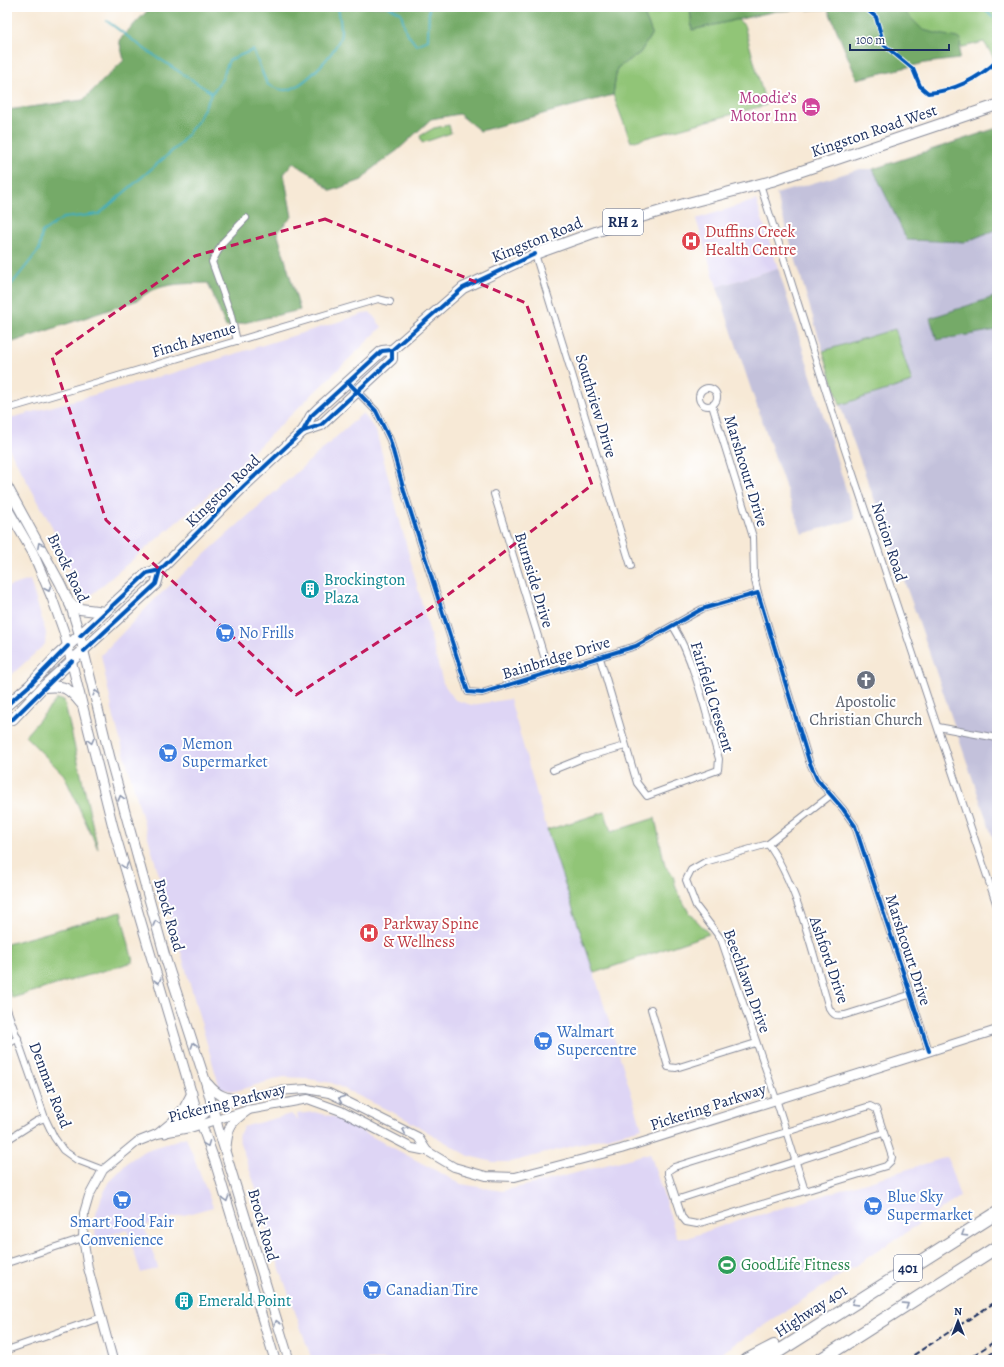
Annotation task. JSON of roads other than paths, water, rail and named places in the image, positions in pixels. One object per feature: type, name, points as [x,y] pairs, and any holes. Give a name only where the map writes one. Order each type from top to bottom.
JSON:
[{"type":"highway","name":"Highway 401","points":[[765,1360],[997,1213]]},
{"type":"highway","name":"401","points":[[822,1359],[997,1247]]},
{"type":"highway","points":[[746,1360],[820,1324]]},
{"type":"main road","name":"Kingston Road West","points":[[760,184],[997,105]]},
{"type":"main road","name":"Kingston Road","points":[[7,720],[12,719],[44,687],[156,584],[160,570],[244,486],[303,431],[311,416],[382,351],[392,350],[463,288],[535,254],[615,224],[760,184]]},
{"type":"main road","name":"Kingston Road","points":[[303,431],[321,425],[392,358],[392,350]]},
{"type":"main road","name":"Brock Road","points":[[7,486],[70,604],[84,651],[110,758],[166,960],[206,1083],[216,1121],[289,1360]]},
{"type":"main road","name":"Brock Road","points":[[7,508],[33,554],[52,598],[68,646],[113,827],[199,1118],[215,1162],[275,1360]]},
{"type":"main road","name":"Kingston Road","points":[[7,705],[30,686],[68,646],[147,573],[160,570]]},
{"type":"main road","points":[[70,604],[80,609],[105,612]]},
{"type":"main road","points":[[44,687],[64,686],[72,692],[81,703]]},
{"type":"main road","points":[[153,964],[166,960]]},
{"type":"main road","points":[[206,1083],[216,1093],[225,1098],[239,1100]]},
{"type":"main road","points":[[174,1120],[184,1108],[192,1093]]},
{"type":"main road","points":[[161,1133],[199,1118],[212,1107]]},
{"type":"main road","points":[[226,1150],[227,1131],[232,1122],[248,1110]]},
{"type":"street","name":"Notion Road","points":[[760,184],[836,423],[997,906]]},
{"type":"street","points":[[237,340],[230,312],[212,262],[224,242],[246,218]]},
{"type":"street","name":"Southview Drive","points":[[535,254],[632,566]]},
{"type":"street","name":"Finch Avenue","points":[[7,410],[378,299],[390,302]]},
{"type":"street","name":"Bainbridge Drive","points":[[348,382],[376,411],[390,440],[404,491],[468,692],[482,693],[636,646],[702,609],[758,593]]},
{"type":"street","name":"Marshcourt Drive","points":[[712,406],[753,537],[754,576],[758,593]]},
{"type":"street","name":"Burnside Drive","points":[[494,494],[549,672]]},
{"type":"street","points":[[758,593],[809,761],[817,779],[831,795]]},
{"type":"street","name":"Fairfield Crescent","points":[[600,658],[637,783],[647,796],[718,770],[718,759],[693,672],[685,648],[673,626]]},
{"type":"street","points":[[938,727],[997,738]]},
{"type":"street","points":[[553,770],[583,758],[625,746]]},
{"type":"street","name":"Marshcourt Drive","points":[[831,795],[843,808],[855,826],[928,1051]]},
{"type":"street","name":"Beechlawn Drive","points":[[805,1192],[787,1132],[721,939],[696,906],[686,880],[691,870],[705,862],[768,844],[831,795]]},
{"type":"street","name":"Ashford Drive","points":[[768,844],[780,860],[797,904],[829,1008],[833,1014],[837,1016],[845,1014],[909,995]]},
{"type":"street","name":"Denmar Road","points":[[7,1009],[45,1118],[63,1150],[77,1160],[103,1170]]},
{"type":"street","points":[[651,1009],[668,1066],[676,1068],[756,1043]]},
{"type":"street","name":"Pickering Parkway","points":[[113,1360],[88,1268],[83,1238],[84,1213],[89,1196],[103,1170],[137,1142],[161,1133],[174,1120],[199,1118],[216,1121],[248,1110],[308,1099],[342,1111],[412,1148],[427,1152],[454,1167],[486,1176],[515,1177],[621,1149],[997,1030]]},
{"type":"street","points":[[7,1045],[18,1038]]},
{"type":"street","name":"Pickering Parkway","points":[[212,1107],[277,1091],[307,1089],[329,1094],[418,1137],[427,1152]]},
{"type":"street","points":[[870,1106],[876,1109],[892,1157],[891,1161],[886,1166],[805,1192],[697,1224],[686,1222],[682,1217],[668,1171],[674,1167],[787,1132],[870,1106]]},
{"type":"street","points":[[372,1126],[376,1116]]},
{"type":"street","points":[[7,1140],[45,1118]]},
{"type":"street","points":[[676,1200],[883,1133]]},
{"type":"street","points":[[7,1263],[83,1238]]},
{"type":"street","points":[[7,1350],[102,1317]]},
{"type":"waterway","points":[[7,290],[39,250],[42,232],[63,218],[99,214],[178,146],[197,122],[212,93],[222,79],[229,60],[253,50],[267,84],[282,90],[288,90],[305,81],[326,60],[337,45],[341,35],[338,7]]},
{"type":"waterway","points":[[389,7],[401,13],[406,32],[416,45],[428,40],[429,7]]},
{"type":"waterway","points":[[983,7],[992,17]]},
{"type":"waterway","points":[[107,21],[146,50],[212,93]]},
{"type":"railway","points":[[906,1360],[997,1301]]},
{"type":"railway","points":[[966,1360],[997,1340]]},
{"type":"railway","points":[[981,1360],[997,1350]]},
{"type":"place","name":"Moodie’s Motor Inn","points":[[811,107]]},
{"type":"place","name":"Duffins Creek Health Centre","points":[[691,241]]},
{"type":"place","name":"Brockington Plaza","points":[[310,589]]},
{"type":"place","name":"No Frills","points":[[225,633]]},
{"type":"place","name":"Apostolic Christian Church","points":[[866,680]]},
{"type":"place","name":"Memon Supermarket","points":[[168,753]]},
{"type":"place","name":"Parkway Spine & Wellness","points":[[369,933]]},
{"type":"place","name":"Walmart Supercentre","points":[[543,1041]]},
{"type":"place","name":"Smart Food Fair Convenience","points":[[122,1200]]},
{"type":"place","name":"Blue Sky Supermarket","points":[[873,1206]]},
{"type":"place","name":"GoodLife Fitness","points":[[727,1265]]},
{"type":"place","name":"Canadian Tire","points":[[372,1290]]},
{"type":"place","name":"Emerald Point","points":[[184,1301]]}]
